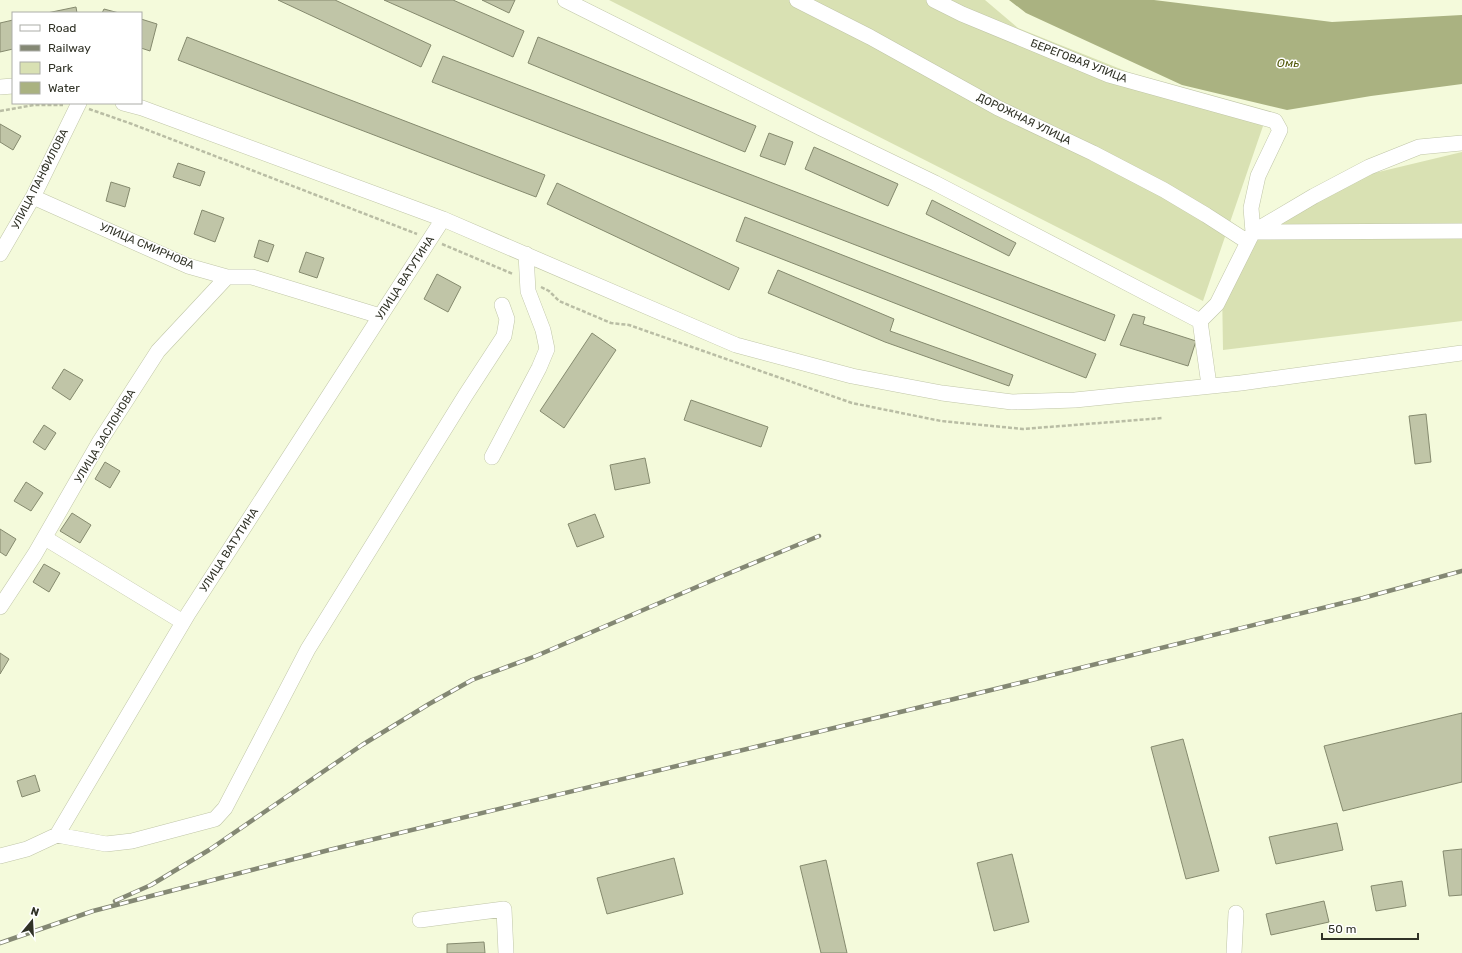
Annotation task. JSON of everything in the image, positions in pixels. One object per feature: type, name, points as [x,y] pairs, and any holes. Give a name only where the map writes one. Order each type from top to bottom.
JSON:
[{"type":"street","points":[[565,0],[821,128],[935,183],[1200,322]]},
{"type":"street","name":"ДОРОЖНАЯ УЛИЦА","points":[[797,0],[870,37],[998,108],[1093,153],[1164,190],[1206,215],[1250,237]]},
{"type":"street","name":"БЕРЕГОВАЯ УЛИЦА","points":[[934,0],[962,14],[1109,75],[1275,121],[1280,130],[1258,176],[1251,208],[1250,237]]},
{"type":"street","points":[[0,87],[12,86]]},
{"type":"street","name":"УЛИЦА ПАНФИЛОВА","points":[[0,254],[33,197],[79,104]]},
{"type":"street","points":[[127,104],[142,108],[443,219],[736,345],[852,376],[942,393],[1012,402],[1074,400],[1209,385],[1241,383],[1462,353]]},
{"type":"street","points":[[1200,322],[1217,304],[1250,237],[1314,196],[1368,167],[1419,147],[1462,143]]},
{"type":"street","name":"УЛИЦА СМИРНОВА","points":[[33,197],[188,266],[227,277],[252,277],[380,316]]},
{"type":"street","name":"УЛИЦА ВАТУТИНА","points":[[57,835],[183,622],[443,219]]},
{"type":"street","points":[[1250,237],[1462,231]]},
{"type":"street","points":[[492,457],[539,368],[547,349],[543,330],[528,291],[526,254]]},
{"type":"street","name":"УЛИЦА ЗАСЛОНОВА","points":[[0,607],[45,538],[100,442],[158,351],[227,277]]},
{"type":"street","points":[[0,856],[26,849],[57,835],[106,844],[132,841],[216,819],[225,808],[308,649],[465,396],[504,336],[507,319],[502,305]]},
{"type":"street","points":[[1200,322],[1209,385]]},
{"type":"street","points":[[45,538],[183,622]]},
{"type":"street","points":[[420,920],[504,909],[506,953]]},
{"type":"street","points":[[1234,953],[1236,913]]},
{"type":"green space","points":[[609,0],[985,0],[1018,28],[1263,126],[1203,301]]},
{"type":"green space","points":[[1462,152],[1462,321],[1223,350],[1222,286],[1254,243],[1310,204],[1366,175]]},
{"type":"water","name":"Омь","points":[[1009,0],[1154,0],[1332,22],[1462,15],[1462,84],[1371,96],[1287,110],[1182,85],[1026,13]]},
{"type":"building","points":[[278,0],[335,0],[431,45],[421,67]]},
{"type":"building","points":[[384,0],[453,0],[524,31],[513,57]]},
{"type":"building","points":[[482,0],[515,0],[509,13]]},
{"type":"building","points":[[76,7],[77,12],[52,12]]},
{"type":"building","points":[[104,9],[115,12],[102,12]]},
{"type":"building","points":[[142,19],[157,24],[150,51],[142,48]]},
{"type":"building","points":[[12,20],[12,49],[0,52],[0,23]]},
{"type":"building","points":[[187,37],[545,175],[536,197],[178,60]]},
{"type":"building","points":[[538,37],[756,126],[745,152],[528,63]]},
{"type":"building","points":[[443,56],[1115,315],[1105,341],[432,82]]},
{"type":"building","points":[[0,124],[21,136],[13,150],[0,142]]},
{"type":"building","points":[[769,133],[793,142],[785,165],[760,156]]},
{"type":"building","points":[[814,147],[898,184],[888,206],[805,169]]},
{"type":"building","points":[[178,163],[205,172],[200,186],[173,177]]},
{"type":"building","points":[[111,182],[130,188],[125,207],[106,201]]},
{"type":"building","points":[[557,183],[739,268],[729,290],[547,204]]},
{"type":"building","points":[[932,200],[1016,243],[1009,256],[926,214]]},
{"type":"building","points":[[202,210],[224,218],[215,242],[194,234]]},
{"type":"building","points":[[745,217],[1096,354],[1086,378],[736,241]]},
{"type":"building","points":[[259,240],[274,245],[268,262],[254,257]]},
{"type":"building","points":[[306,252],[324,258],[317,278],[299,272]]},
{"type":"building","points":[[778,270],[894,319],[890,331],[1013,375],[1009,386],[885,342],[768,293]]},
{"type":"building","points":[[437,274],[461,287],[448,312],[424,299]]},
{"type":"building","points":[[1133,314],[1145,317],[1143,324],[1196,341],[1188,366],[1120,345]]},
{"type":"building","points":[[592,333],[616,350],[564,428],[540,411]]},
{"type":"building","points":[[64,369],[83,380],[70,400],[52,388]]},
{"type":"building","points":[[691,400],[768,427],[761,447],[684,420]]},
{"type":"building","points":[[1426,414],[1431,462],[1415,464],[1409,416]]},
{"type":"building","points":[[44,425],[56,433],[45,450],[33,442]]},
{"type":"building","points":[[645,458],[650,483],[615,490],[610,465]]},
{"type":"building","points":[[105,462],[120,471],[110,488],[95,479]]},
{"type":"building","points":[[26,482],[43,493],[31,511],[14,501]]},
{"type":"building","points":[[72,513],[91,525],[80,543],[60,531]]},
{"type":"building","points":[[595,514],[604,537],[577,547],[568,524]]},
{"type":"building","points":[[0,529],[16,539],[6,556],[0,552]]},
{"type":"building","points":[[44,564],[60,573],[49,592],[33,582]]},
{"type":"building","points":[[0,653],[9,659],[0,674]]},
{"type":"building","points":[[1462,713],[1462,782],[1343,811],[1324,746]]},
{"type":"building","points":[[1183,739],[1219,871],[1186,879],[1151,747]]},
{"type":"building","points":[[35,775],[40,791],[22,797],[17,781]]},
{"type":"building","points":[[1337,823],[1343,850],[1276,864],[1269,837]]},
{"type":"building","points":[[1462,849],[1462,895],[1449,896],[1443,851]]},
{"type":"building","points":[[1012,854],[1029,922],[994,931],[977,863]]},
{"type":"building","points":[[674,858],[683,894],[607,914],[597,878]]},
{"type":"building","points":[[826,860],[847,953],[821,953],[800,866]]},
{"type":"building","points":[[1402,881],[1406,906],[1376,911],[1371,886]]},
{"type":"building","points":[[1324,901],[1329,922],[1271,935],[1266,914]]},
{"type":"building","points":[[484,942],[485,953],[447,953],[447,944]]},
{"type":"railway","points":[[115,901],[151,885],[209,850],[362,745],[429,704],[472,680],[536,656],[819,536]]},
{"type":"railway","points":[[0,943],[93,911],[329,850],[983,692],[1363,598],[1462,571]]}]
